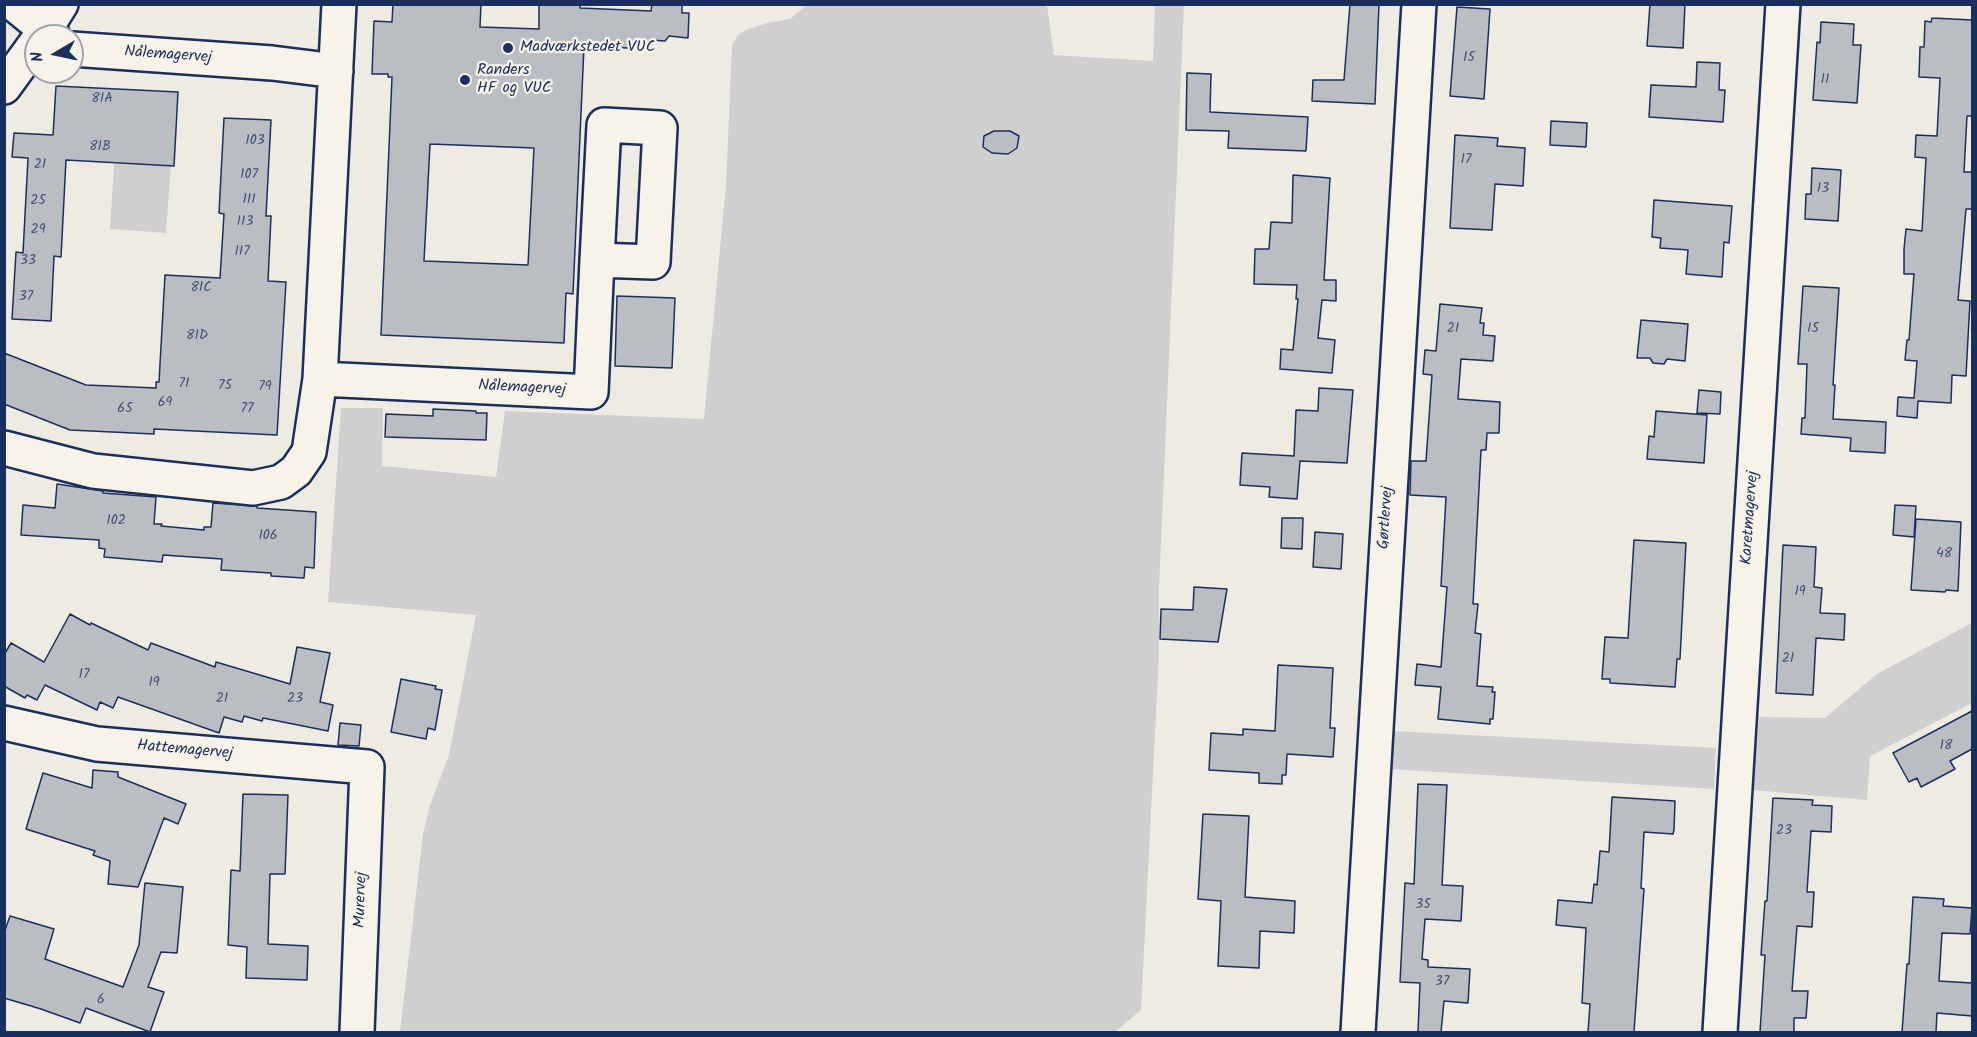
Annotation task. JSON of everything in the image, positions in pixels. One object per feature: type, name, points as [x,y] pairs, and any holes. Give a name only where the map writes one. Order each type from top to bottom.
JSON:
[{"type":"street","points":[[14,4],[39,24]]},
{"type":"street","points":[[4,448],[93,471],[253,488],[281,482],[296,471],[309,452],[320,379],[339,4]]},
{"type":"street","name":"Gørtlervej","points":[[1358,1032],[1419,4]]},
{"type":"street","name":"Karetmagervej","points":[[1720,1032],[1783,4]]},
{"type":"street","name":"Nålemagervej","points":[[84,50],[272,63],[336,71]]},
{"type":"street","points":[[4,87],[24,60]]},
{"type":"street","name":"Nålemagervej","points":[[320,379],[591,392],[597,260]]},
{"type":"street","name":"Hattemagervej","points":[[4,723],[97,744],[367,767]]},
{"type":"street","name":"Murervej","points":[[357,1032],[367,767]]},
{"type":"shaded area","points":[[807,5],[1047,5],[1054,55],[1153,61],[1155,5],[1184,5],[1159,590],[1159,655],[1141,1010],[1115,1032],[400,1032],[423,834],[430,805],[449,755],[476,615],[328,602],[341,408],[383,408],[382,466],[496,477],[505,411],[704,419],[726,185],[732,45],[738,35],[746,30],[790,19]]},
{"type":"shaded area","points":[[114,164],[171,165],[166,233],[110,229]]},
{"type":"shaded area","points":[[1972,623],[1972,703],[1870,756],[1867,800],[1752,790],[1759,717],[1825,718],[1877,674]]},
{"type":"shaded area","points":[[1393,731],[1716,748],[1714,789],[1390,769]]},
{"type":"building","points":[[393,4],[481,4],[480,27],[539,29],[539,4],[580,4],[580,8],[651,11],[652,4],[682,4],[682,13],[689,13],[688,38],[669,36],[665,41],[651,40],[646,45],[633,44],[628,48],[584,46],[573,294],[566,293],[564,343],[381,335],[392,77],[388,77],[388,74],[372,74],[374,21],[392,22]],"holes":[[[430,144],[534,148],[528,265],[424,261]]]},
{"type":"building","points":[[1350,4],[1379,4],[1375,104],[1312,101],[1313,80],[1344,80]]},
{"type":"building","points":[[1650,4],[1685,4],[1683,48],[1647,46]]},
{"type":"building","points":[[1457,7],[1490,9],[1484,99],[1450,96]]},
{"type":"building","points":[[1932,18],[1972,20],[1972,116],[1967,116],[1964,172],[1972,172],[1972,209],[1966,209],[1958,300],[1970,301],[1966,376],[1952,375],[1951,403],[1918,401],[1917,418],[1897,416],[1898,397],[1914,398],[1917,361],[1905,360],[1907,340],[1909,340],[1914,274],[1904,274],[1904,249],[1906,229],[1922,231],[1926,158],[1915,157],[1916,135],[1937,136],[1940,78],[1919,77],[1920,47],[1924,47],[1925,21],[1931,22]]},
{"type":"building","points":[[1821,22],[1854,24],[1853,45],[1861,45],[1857,103],[1813,100],[1817,42],[1820,43]]},
{"type":"building","points":[[1697,62],[1720,63],[1719,90],[1725,90],[1723,122],[1649,117],[1651,85],[1696,87]]},
{"type":"building","points":[[1187,73],[1211,74],[1210,112],[1308,117],[1306,151],[1228,148],[1229,131],[1186,130]]},
{"type":"building","points":[[56,86],[178,92],[174,166],[66,160],[61,257],[54,256],[51,321],[12,319],[16,252],[23,253],[28,158],[12,157],[14,133],[53,135]]},
{"type":"building","points":[[224,118],[271,120],[266,216],[271,216],[268,281],[286,282],[277,435],[154,429],[154,434],[70,430],[4,404],[4,353],[86,385],[156,388],[156,382],[159,382],[165,275],[220,278],[224,214],[219,213]]},
{"type":"building","points":[[1551,121],[1587,123],[1586,147],[1550,145]]},
{"type":"building","points":[[994,131],[1010,131],[1019,136],[1017,148],[1008,154],[992,153],[983,147],[984,136]]},
{"type":"building","points":[[1455,135],[1498,138],[1497,146],[1525,148],[1523,186],[1495,184],[1492,230],[1450,228]]},
{"type":"building","points":[[1812,168],[1841,170],[1838,221],[1805,219],[1806,194],[1811,194]]},
{"type":"building","points":[[1293,175],[1330,178],[1324,280],[1336,280],[1336,301],[1322,300],[1318,338],[1335,340],[1332,373],[1280,369],[1281,349],[1293,350],[1298,299],[1296,299],[1297,285],[1254,284],[1255,249],[1269,249],[1271,222],[1292,223]]},
{"type":"building","points":[[1654,200],[1732,206],[1729,243],[1724,242],[1722,277],[1686,274],[1688,250],[1660,248],[1661,238],[1652,237]]},
{"type":"building","points":[[1803,286],[1839,288],[1833,419],[1886,422],[1885,453],[1850,451],[1851,438],[1801,434],[1802,418],[1805,418],[1807,364],[1798,364]]},
{"type":"building","points":[[617,296],[675,298],[672,368],[615,366]]},
{"type":"building","points":[[1440,304],[1482,308],[1480,323],[1484,323],[1483,335],[1495,336],[1493,361],[1461,359],[1458,399],[1500,402],[1499,433],[1487,433],[1486,450],[1481,450],[1473,604],[1478,604],[1475,633],[1481,634],[1477,686],[1493,687],[1492,692],[1495,692],[1493,719],[1490,719],[1490,724],[1438,719],[1441,687],[1415,685],[1417,664],[1441,667],[1447,587],[1441,586],[1446,497],[1410,495],[1411,461],[1426,461],[1432,375],[1423,374],[1425,350],[1436,351]]},
{"type":"building","points":[[1641,320],[1688,324],[1685,361],[1667,359],[1664,364],[1653,363],[1650,358],[1637,358]]},
{"type":"building","points":[[1319,388],[1353,390],[1347,463],[1300,461],[1297,499],[1269,497],[1270,487],[1240,485],[1242,453],[1294,456],[1296,410],[1318,411]]},
{"type":"building","points":[[1699,390],[1721,392],[1720,414],[1697,413]]},
{"type":"building","points":[[433,409],[487,413],[486,440],[385,437],[386,414],[433,416]]},
{"type":"building","points":[[1656,411],[1707,415],[1704,463],[1647,459],[1649,436],[1654,437]]},
{"type":"building","points":[[57,484],[103,491],[103,493],[156,497],[154,524],[162,524],[161,526],[204,530],[204,527],[211,527],[213,503],[316,512],[314,568],[305,567],[304,578],[271,576],[271,573],[221,570],[222,559],[163,555],[162,562],[104,557],[105,549],[99,548],[99,540],[21,535],[23,505],[55,508]]},
{"type":"building","points":[[1895,505],[1916,506],[1914,537],[1893,535]]},
{"type":"building","points":[[1282,518],[1303,518],[1302,549],[1281,548]]},
{"type":"building","points":[[1916,519],[1961,522],[1958,591],[1911,590]]},
{"type":"building","points":[[1315,532],[1343,534],[1341,569],[1313,567]]},
{"type":"building","points":[[1634,540],[1686,543],[1680,659],[1677,659],[1675,687],[1610,683],[1610,679],[1602,679],[1605,637],[1628,638]]},
{"type":"building","points":[[1783,545],[1816,547],[1814,587],[1822,588],[1820,613],[1845,614],[1844,640],[1816,638],[1813,695],[1776,693]]},
{"type":"building","points":[[1194,587],[1227,589],[1218,642],[1160,639],[1161,609],[1193,610]]},
{"type":"building","points":[[70,614],[148,650],[151,643],[215,667],[216,662],[290,684],[297,647],[330,653],[320,702],[333,705],[328,731],[244,716],[242,722],[224,717],[219,733],[118,697],[113,708],[100,702],[97,710],[45,685],[37,700],[27,695],[25,698],[4,686],[4,655],[11,643],[44,662]]},
{"type":"building","points":[[1278,665],[1333,668],[1330,728],[1335,728],[1333,757],[1287,754],[1286,775],[1282,775],[1282,784],[1259,783],[1259,773],[1209,770],[1211,733],[1243,735],[1243,729],[1275,731]]},
{"type":"building","points":[[401,679],[436,686],[435,689],[442,690],[435,730],[428,728],[426,739],[391,732]]},
{"type":"building","points":[[1972,711],[1972,749],[1950,761],[1955,769],[1921,787],[1917,778],[1909,782],[1893,753]]},
{"type":"building","points":[[340,723],[361,725],[359,746],[338,745]]},
{"type":"building","points":[[93,770],[118,772],[118,777],[186,804],[178,824],[164,818],[138,887],[108,884],[110,861],[93,855],[95,851],[26,829],[43,773],[92,788]]},
{"type":"building","points":[[1418,784],[1447,785],[1442,885],[1463,886],[1461,921],[1425,919],[1422,959],[1428,960],[1428,967],[1470,969],[1468,1003],[1444,1001],[1441,1032],[1418,1032],[1420,983],[1400,982],[1405,883],[1414,884]]},
{"type":"building","points":[[243,794],[288,795],[285,874],[270,874],[268,944],[308,946],[307,980],[246,978],[247,947],[228,945],[231,870],[240,871]]},
{"type":"building","points":[[1612,797],[1675,801],[1674,830],[1673,834],[1644,832],[1641,888],[1644,889],[1634,1032],[1588,1032],[1590,1004],[1582,1003],[1586,928],[1556,925],[1558,900],[1592,903],[1594,884],[1597,885],[1600,851],[1609,852]]},
{"type":"building","points":[[1773,798],[1813,800],[1812,805],[1832,806],[1831,832],[1811,831],[1807,892],[1814,892],[1812,927],[1797,926],[1792,991],[1808,991],[1806,1018],[1794,1018],[1794,1032],[1760,1032],[1765,955],[1761,955],[1765,901],[1767,901]]},
{"type":"building","points":[[1203,814],[1249,816],[1245,897],[1295,901],[1294,933],[1260,931],[1259,968],[1218,966],[1221,901],[1198,899]]},
{"type":"building","points":[[145,883],[183,887],[177,953],[161,952],[148,987],[164,992],[150,1032],[86,1008],[80,1023],[4,998],[4,933],[10,916],[54,929],[45,959],[123,987],[139,945]]},
{"type":"building","points":[[1913,897],[1944,899],[1943,906],[1972,908],[1970,934],[1942,933],[1939,981],[1972,983],[1972,1016],[1937,1013],[1936,1032],[1902,1032]]},
{"type":"place","name":"Madværkstedet VUC","points":[[508,48]]},
{"type":"place","name":"Randers HF og VUC","points":[[465,80]]}]
